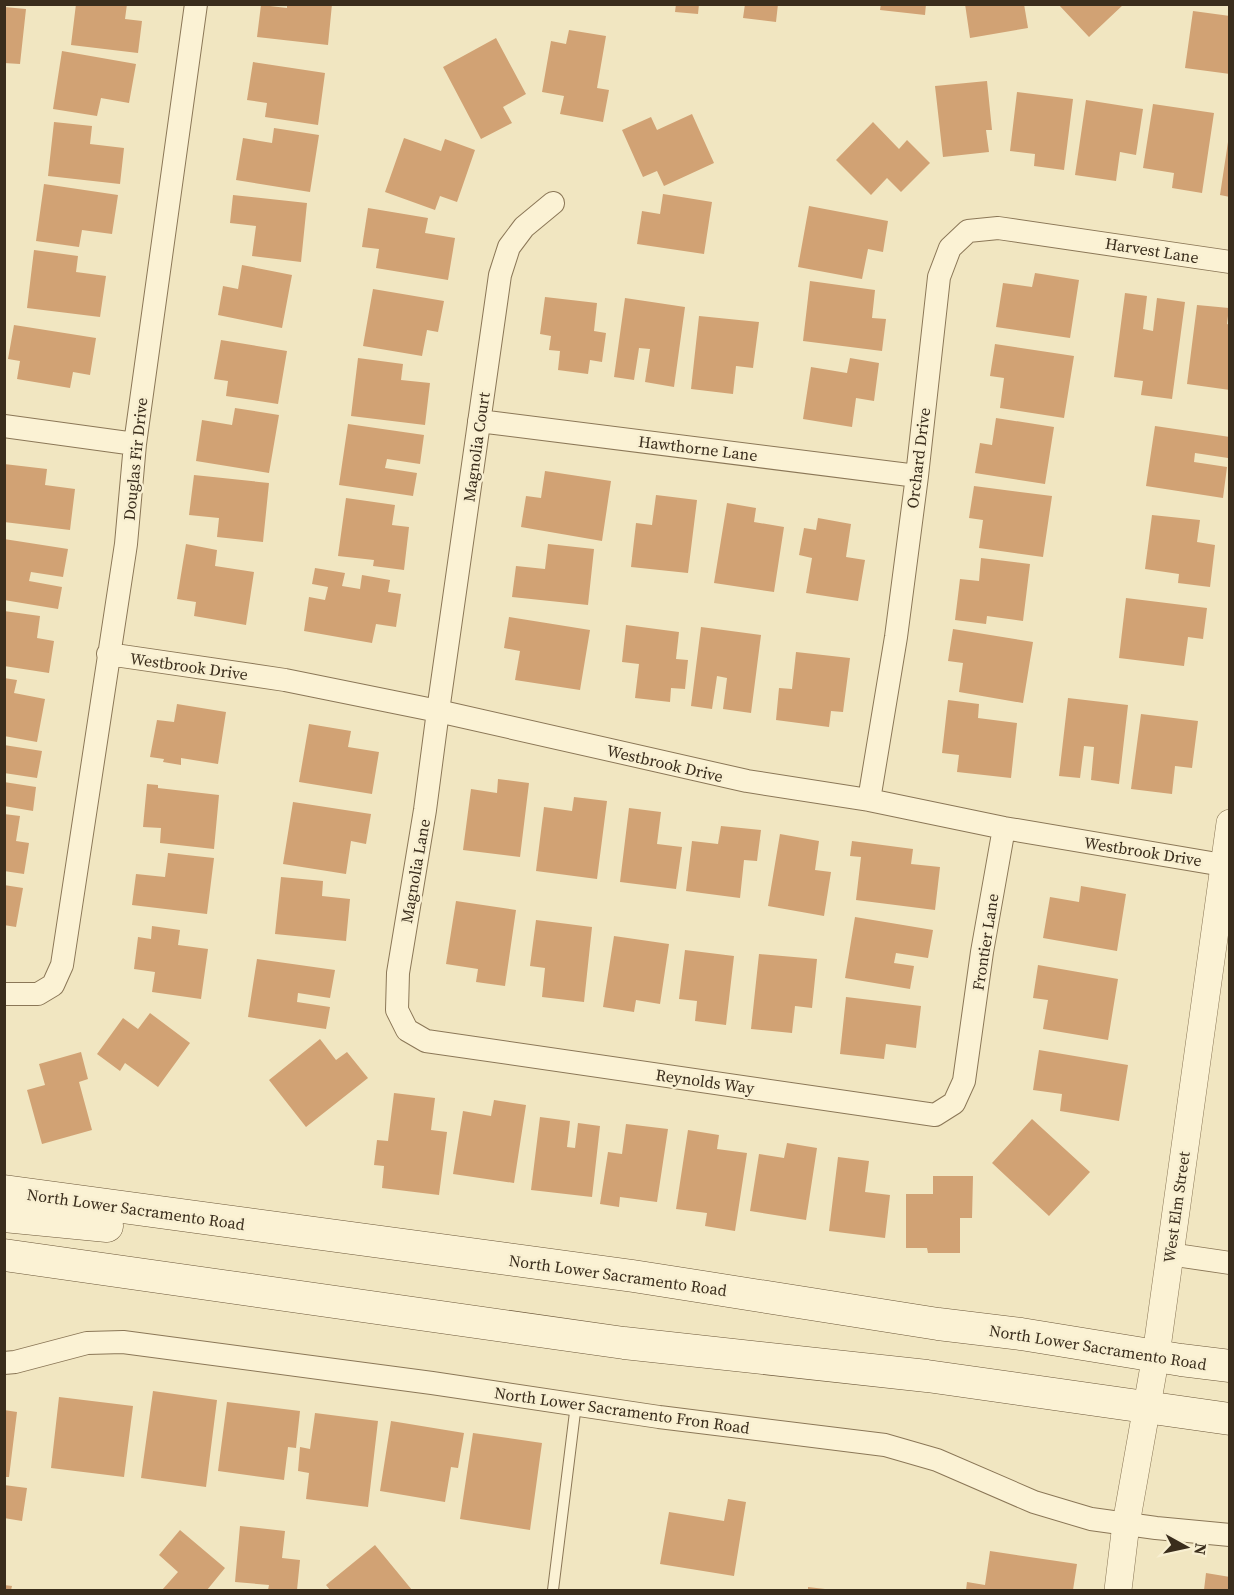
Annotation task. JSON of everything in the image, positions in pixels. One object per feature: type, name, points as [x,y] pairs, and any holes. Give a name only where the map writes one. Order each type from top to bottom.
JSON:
[{"type":"main road","name":"North Lower Sacramento Road","points":[[4,1191],[633,1276],[938,1324],[1021,1334],[1230,1366]]},
{"type":"main road","points":[[4,1216],[122,1228],[185,1216]]},
{"type":"main road","points":[[4,1255],[624,1343],[927,1376],[1230,1419]]},
{"type":"street","name":"Douglas Fir Drive","points":[[4,993],[38,994],[53,986],[62,965],[126,544],[135,444],[196,4]]},
{"type":"street","name":"Magnolia Court","points":[[438,711],[500,276],[509,247],[524,227],[553,203]]},
{"type":"street","name":"Orchard Drive","points":[[869,800],[896,637],[939,277],[950,248],[968,231],[998,228],[1074,239]]},
{"type":"street","name":"Harvest Lane","points":[[1074,239],[1230,262]]},
{"type":"street","name":"Hawthorne Lane","points":[[479,421],[917,476]]},
{"type":"street","points":[[4,426],[135,444]]},
{"type":"street","name":"Westbrook Drive","points":[[108,654],[285,680],[438,711],[747,782],[869,800],[1004,828],[1223,865]]},
{"type":"street","name":"Magnolia Lane","points":[[407,1030],[397,1010],[398,972],[425,810],[438,711]]},
{"type":"street","name":"West Elm Street","points":[[1118,1590],[1126,1524],[1156,1355],[1230,823]]},
{"type":"street","name":"Frontier Lane","points":[[968,1056],[982,952],[1004,828]]},
{"type":"street","name":"Reynolds Way","points":[[407,1030],[426,1041],[935,1115],[954,1103],[964,1081],[968,1056]]},
{"type":"street","points":[[1169,1254],[1230,1263]]},
{"type":"street","name":"North Lower Sacramento Fron Road","points":[[4,1363],[87,1343],[123,1342],[432,1383],[659,1417],[885,1445],[936,1460],[1034,1502],[1091,1519],[1230,1535]]},
{"type":"lane","points":[[553,1590],[576,1404]]},
{"type":"building","points":[[76,4],[127,4],[125,19],[142,21],[138,53],[71,45]]},
{"type":"building","points":[[287,4],[332,4],[328,45],[257,37],[261,5],[287,8]]},
{"type":"building","points":[[676,4],[699,4],[698,14],[675,12]]},
{"type":"building","points":[[745,4],[778,4],[776,22],[743,18]]},
{"type":"building","points":[[881,4],[926,4],[925,15],[880,10]]},
{"type":"building","points":[[965,4],[1024,4],[1028,28],[970,38]]},
{"type":"building","points":[[1058,4],[1124,4],[1089,37]]},
{"type":"building","points":[[4,7],[26,9],[20,64],[4,63]]},
{"type":"building","points":[[1193,11],[1230,16],[1230,74],[1185,68]]},
{"type":"building","points":[[569,30],[606,36],[597,88],[609,90],[603,122],[560,114],[564,96],[542,92],[551,41],[566,44]]},
{"type":"building","points":[[496,38],[526,94],[503,107],[512,123],[481,139],[443,67]]},
{"type":"building","points":[[62,51],[136,64],[129,103],[101,98],[97,116],[53,109]]},
{"type":"building","points":[[253,62],[325,73],[318,125],[265,117],[267,103],[247,100]]},
{"type":"building","points":[[987,81],[992,130],[986,130],[989,152],[943,157],[935,86]]},
{"type":"building","points":[[1017,92],[1073,99],[1064,170],[1034,166],[1035,154],[1010,151]]},
{"type":"building","points":[[1086,100],[1143,109],[1136,155],[1120,152],[1116,181],[1075,175]]},
{"type":"building","points":[[1153,104],[1214,113],[1202,193],[1172,188],[1174,173],[1143,168]]},
{"type":"building","points":[[692,114],[714,163],[664,186],[657,171],[643,177],[622,130],[651,117],[657,130]]},
{"type":"building","points":[[54,122],[92,126],[90,144],[124,148],[120,184],[48,176]]},
{"type":"building","points":[[873,122],[899,149],[907,140],[930,163],[901,192],[887,178],[871,195],[836,160]]},
{"type":"building","points":[[274,128],[319,135],[310,192],[236,180],[243,138],[272,143]]},
{"type":"building","points":[[404,138],[441,151],[445,139],[475,150],[457,202],[440,196],[435,210],[385,192]]},
{"type":"building","points":[[1228,142],[1230,142],[1230,197],[1220,195]]},
{"type":"building","points":[[44,184],[118,195],[112,234],[82,230],[79,247],[36,241]]},
{"type":"building","points":[[663,194],[712,202],[704,254],[637,244],[642,211],[660,214]]},
{"type":"building","points":[[233,195],[307,203],[301,262],[252,256],[256,226],[230,223]]},
{"type":"building","points":[[809,206],[888,221],[883,252],[868,249],[862,279],[798,267]]},
{"type":"building","points":[[368,208],[428,218],[425,233],[455,238],[448,280],[376,268],[379,249],[362,247]]},
{"type":"building","points":[[34,250],[78,256],[76,272],[106,276],[100,317],[27,308]]},
{"type":"building","points":[[242,265],[292,275],[282,328],[218,315],[223,286],[238,289]]},
{"type":"building","points":[[1035,273],[1079,280],[1070,338],[996,327],[1003,283],[1032,287]]},
{"type":"building","points":[[810,281],[875,290],[872,318],[886,319],[882,351],[803,341]]},
{"type":"building","points":[[373,289],[444,301],[438,332],[427,330],[422,356],[363,346]]},
{"type":"building","points":[[1125,293],[1147,296],[1143,329],[1153,331],[1157,298],[1185,302],[1172,399],[1141,395],[1143,381],[1114,377]]},
{"type":"building","points":[[545,297],[597,303],[594,331],[606,333],[602,362],[590,360],[588,374],[558,370],[560,351],[549,350],[551,336],[540,334]]},
{"type":"building","points":[[625,298],[685,307],[674,387],[645,382],[650,349],[639,348],[634,380],[614,377]]},
{"type":"building","points":[[1197,305],[1229,308],[1227,324],[1230,325],[1230,390],[1187,384]]},
{"type":"building","points":[[699,316],[759,322],[753,368],[736,366],[733,394],[691,389]]},
{"type":"building","points":[[14,325],[96,338],[90,375],[73,372],[70,388],[17,379],[20,361],[8,359]]},
{"type":"building","points":[[221,340],[287,351],[278,404],[226,396],[228,381],[214,379]]},
{"type":"building","points":[[995,344],[1074,356],[1064,418],[1000,408],[1004,378],[990,376]]},
{"type":"building","points":[[358,358],[403,364],[401,380],[430,383],[425,425],[351,416]]},
{"type":"building","points":[[850,358],[879,363],[874,401],[856,398],[852,427],[803,419],[811,367],[847,373]]},
{"type":"building","points":[[235,408],[279,415],[269,473],[196,461],[202,420],[232,425]]},
{"type":"building","points":[[996,418],[1054,427],[1045,484],[975,473],[980,443],[992,445]]},
{"type":"building","points":[[348,424],[424,435],[420,464],[387,459],[385,468],[417,473],[413,496],[339,485]]},
{"type":"building","points":[[1155,426],[1230,437],[1228,458],[1195,453],[1194,462],[1227,467],[1223,498],[1146,486]]},
{"type":"building","points":[[4,464],[47,469],[45,485],[75,489],[70,530],[4,522]]},
{"type":"building","points":[[545,471],[611,481],[602,541],[521,527],[526,496],[541,498]]},
{"type":"building","points":[[194,475],[269,483],[263,542],[217,537],[219,518],[189,515]]},
{"type":"building","points":[[974,486],[1052,496],[1043,557],[979,548],[983,520],[969,518]]},
{"type":"building","points":[[656,495],[697,500],[688,573],[631,567],[636,523],[652,525]]},
{"type":"building","points":[[346,498],[395,505],[392,525],[409,527],[404,570],[373,566],[374,560],[338,556]]},
{"type":"building","points":[[727,503],[756,508],[754,522],[784,527],[774,592],[714,583]]},
{"type":"building","points":[[1152,515],[1200,520],[1197,542],[1215,545],[1210,587],[1178,583],[1179,574],[1145,569]]},
{"type":"building","points":[[818,518],[851,524],[846,557],[865,560],[858,601],[806,593],[812,558],[799,555],[804,528],[816,530]]},
{"type":"building","points":[[4,539],[68,549],[63,577],[31,572],[29,581],[62,587],[58,609],[4,600]]},
{"type":"building","points":[[186,544],[217,550],[215,566],[254,572],[246,625],[194,616],[196,602],[177,599]]},
{"type":"building","points":[[548,544],[594,549],[588,605],[512,597],[516,566],[545,569]]},
{"type":"building","points":[[981,558],[1030,564],[1023,621],[987,616],[986,624],[955,620],[960,579],[979,581]]},
{"type":"building","points":[[315,568],[345,573],[342,586],[360,589],[362,575],[390,580],[388,592],[401,594],[396,627],[376,624],[372,643],[304,631],[309,597],[325,600],[328,587],[312,584]]},
{"type":"building","points":[[1126,598],[1207,608],[1203,639],[1188,637],[1184,666],[1119,658]]},
{"type":"building","points":[[4,611],[40,616],[37,638],[54,641],[49,673],[4,666]]},
{"type":"building","points":[[509,617],[590,630],[580,690],[515,680],[520,651],[504,648]]},
{"type":"building","points":[[626,625],[679,632],[676,659],[688,660],[685,689],[671,688],[670,702],[635,698],[639,664],[622,662]]},
{"type":"building","points":[[701,627],[761,635],[751,713],[723,709],[727,678],[717,676],[712,709],[691,706]]},
{"type":"building","points":[[953,629],[1033,642],[1023,703],[959,692],[963,663],[948,661]]},
{"type":"building","points":[[796,652],[850,658],[843,712],[831,711],[829,727],[776,720],[779,688],[792,689]]},
{"type":"building","points":[[4,678],[17,680],[14,693],[45,699],[37,742],[4,736]]},
{"type":"building","points":[[1068,698],[1128,705],[1119,784],[1091,780],[1094,747],[1084,746],[1080,778],[1059,776]]},
{"type":"building","points":[[948,700],[979,704],[978,718],[1017,723],[1011,778],[957,772],[959,755],[942,753]]},
{"type":"building","points":[[177,704],[226,712],[218,764],[181,758],[181,765],[150,757],[157,720],[174,722]]},
{"type":"building","points":[[1141,714],[1198,721],[1192,768],[1175,766],[1172,794],[1131,789]]},
{"type":"building","points":[[309,724],[351,731],[348,747],[379,752],[372,794],[299,782]]},
{"type":"building","points":[[4,745],[42,751],[37,778],[4,773]]},
{"type":"building","points":[[498,779],[529,783],[520,857],[463,850],[471,789],[497,793]]},
{"type":"building","points":[[4,782],[36,787],[33,811],[4,806]]},
{"type":"building","points":[[147,784],[158,785],[158,788],[219,795],[214,849],[160,843],[161,828],[143,827]]},
{"type":"building","points":[[574,797],[607,801],[597,879],[536,871],[544,807],[572,811]]},
{"type":"building","points":[[293,802],[371,814],[366,844],[351,841],[346,874],[283,864]]},
{"type":"building","points":[[629,808],[661,812],[657,844],[682,847],[676,889],[620,882]]},
{"type":"building","points":[[4,814],[20,816],[16,841],[29,843],[24,874],[4,871]]},
{"type":"building","points":[[721,826],[761,830],[757,861],[744,860],[740,898],[686,891],[692,841],[718,844]]},
{"type":"building","points":[[780,834],[819,841],[815,870],[831,872],[824,916],[768,906]]},
{"type":"building","points":[[852,841],[913,849],[911,864],[940,867],[935,910],[856,900],[861,857],[850,856]]},
{"type":"building","points":[[168,853],[214,858],[207,914],[132,905],[136,874],[165,877]]},
{"type":"building","points":[[281,877],[323,881],[322,896],[350,899],[346,941],[275,934]]},
{"type":"building","points":[[4,885],[23,888],[16,927],[4,925]]},
{"type":"building","points":[[1081,886],[1126,894],[1117,951],[1043,938],[1050,897],[1079,902]]},
{"type":"building","points":[[456,901],[516,910],[505,986],[476,982],[478,969],[446,964]]},
{"type":"building","points":[[855,917],[933,930],[928,958],[896,953],[894,963],[914,966],[910,989],[845,978]]},
{"type":"building","points":[[536,920],[592,927],[584,1002],[542,997],[545,968],[530,966]]},
{"type":"building","points":[[152,926],[180,930],[178,945],[208,949],[201,999],[152,992],[155,972],[134,969],[138,937],[151,939]]},
{"type":"building","points":[[614,936],[669,944],[660,1004],[636,1000],[634,1012],[603,1007]]},
{"type":"building","points":[[685,950],[734,956],[726,1025],[695,1021],[697,1001],[679,999]]},
{"type":"building","points":[[759,954],[817,959],[812,1008],[795,1006],[792,1033],[751,1029]]},
{"type":"building","points":[[257,959],[335,970],[330,998],[298,993],[297,1002],[330,1007],[326,1029],[248,1017]]},
{"type":"building","points":[[1038,965],[1118,979],[1108,1040],[1043,1029],[1048,1000],[1033,998]]},
{"type":"building","points":[[846,997],[921,1006],[916,1048],[886,1044],[884,1059],[840,1054]]},
{"type":"building","points":[[150,1013],[190,1043],[158,1087],[125,1063],[120,1071],[97,1054],[123,1018],[138,1029]]},
{"type":"building","points":[[320,1039],[336,1060],[347,1052],[368,1078],[306,1127],[269,1080]]},
{"type":"building","points":[[1039,1050],[1128,1065],[1119,1121],[1060,1111],[1062,1094],[1033,1090]]},
{"type":"building","points":[[81,1052],[88,1079],[79,1082],[92,1130],[42,1144],[27,1090],[45,1085],[39,1064]]},
{"type":"building","points":[[394,1093],[435,1098],[431,1130],[447,1132],[439,1195],[382,1188],[384,1166],[374,1165],[377,1140],[388,1141]]},
{"type":"building","points":[[494,1100],[526,1105],[514,1183],[453,1174],[463,1111],[491,1116]]},
{"type":"building","points":[[540,1117],[570,1121],[567,1147],[575,1148],[578,1123],[600,1126],[592,1197],[531,1190]]},
{"type":"building","points":[[1032,1119],[1090,1172],[1049,1216],[992,1163]]},
{"type":"building","points":[[626,1124],[668,1129],[657,1202],[620,1197],[619,1207],[600,1204],[608,1152],[622,1154]]},
{"type":"building","points":[[688,1130],[719,1135],[717,1149],[747,1153],[735,1231],[705,1226],[707,1213],[676,1209]]},
{"type":"building","points":[[787,1143],[817,1148],[806,1220],[750,1211],[759,1154],[784,1158]]},
{"type":"building","points":[[838,1157],[869,1161],[865,1192],[890,1195],[885,1238],[829,1231]]},
{"type":"building","points":[[933,1176],[973,1176],[972,1218],[960,1218],[960,1253],[928,1253],[927,1248],[906,1248],[906,1194],[933,1194]]},
{"type":"building","points":[[153,1391],[217,1400],[206,1487],[141,1478]]},
{"type":"building","points":[[59,1397],[133,1406],[124,1477],[51,1468]]},
{"type":"building","points":[[227,1402],[300,1411],[296,1448],[288,1447],[284,1480],[218,1471]]},
{"type":"building","points":[[4,1410],[17,1412],[9,1477],[4,1477]]},
{"type":"building","points":[[315,1413],[378,1421],[368,1507],[306,1499],[309,1473],[298,1471],[300,1447],[310,1449]]},
{"type":"building","points":[[391,1421],[464,1433],[458,1468],[451,1467],[445,1502],[380,1491]]},
{"type":"building","points":[[473,1433],[542,1443],[530,1530],[460,1519]]},
{"type":"building","points":[[4,1485],[27,1488],[22,1521],[4,1518]]},
{"type":"building","points":[[728,1499],[746,1502],[734,1576],[660,1564],[669,1512],[724,1521]]},
{"type":"building","points":[[240,1526],[285,1531],[282,1558],[300,1560],[297,1590],[268,1590],[269,1585],[235,1582]]},
{"type":"building","points":[[180,1530],[225,1568],[207,1590],[162,1590],[178,1572],[159,1555]]},
{"type":"building","points":[[375,1545],[412,1590],[330,1590],[326,1585]]},
{"type":"building","points":[[990,1551],[1077,1564],[1073,1590],[966,1590],[967,1582],[985,1585]]},
{"type":"building","points":[[1206,1573],[1230,1577],[1230,1590],[1204,1590]]},
{"type":"building","points":[[4,1585],[12,1586],[11,1590],[4,1590]]},
{"type":"building","points":[[808,1587],[825,1589],[825,1590],[808,1590]]}]
